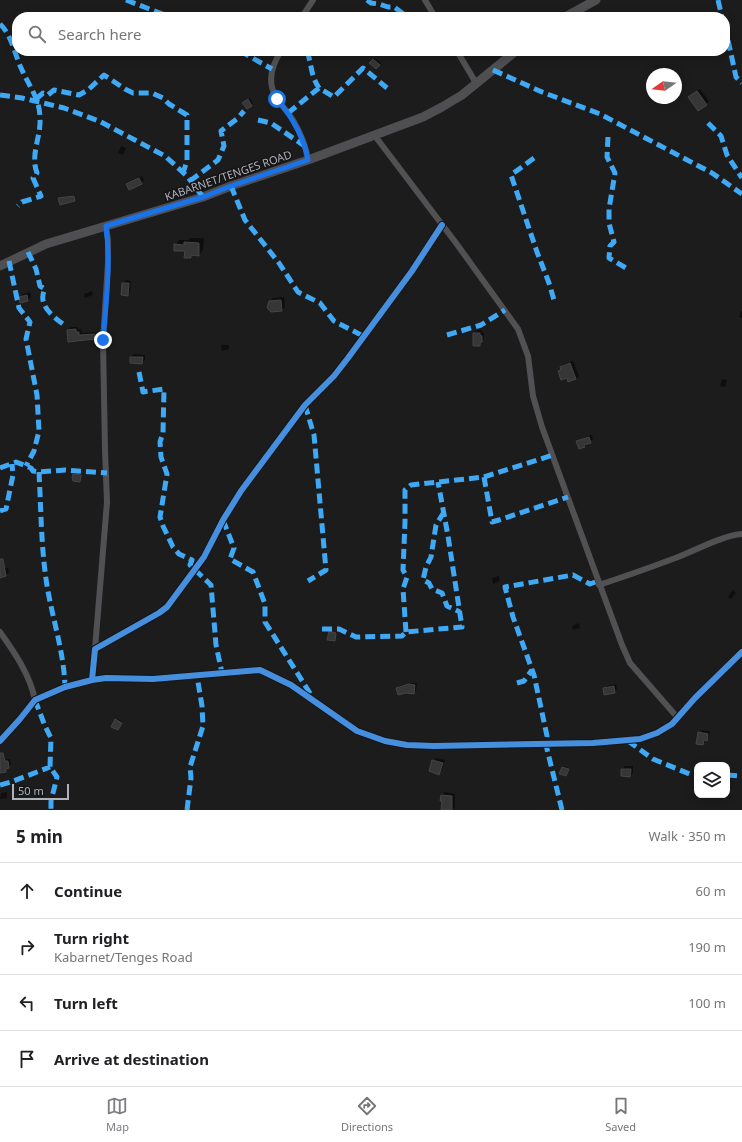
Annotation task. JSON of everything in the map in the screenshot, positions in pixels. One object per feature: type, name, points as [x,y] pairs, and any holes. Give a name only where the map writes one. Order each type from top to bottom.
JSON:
[{"type":"street","points":[[305,12],[313,0]]},
{"type":"street","points":[[425,0],[432,12]]},
{"type":"street","points":[[574,12],[596,0]]},
{"type":"street","points":[[278,56],[272,69],[271,82],[273,92],[296,125],[306,147],[308,160]]},
{"type":"street","points":[[460,56],[476,83]]},
{"type":"street","name":"KABARNET/TENGES ROAD","points":[[0,266],[46,244],[203,197],[375,136],[423,117],[442,108],[462,95],[510,56]]},
{"type":"street","points":[[375,136],[513,322],[524,342],[528,356],[533,396],[542,427],[620,640],[630,663],[677,717]]},
{"type":"street","points":[[95,648],[159,613],[167,607],[204,557],[223,520],[241,491],[305,405],[334,376],[348,358],[412,271],[442,225]]},
{"type":"street","points":[[92,680],[108,502],[105,450],[103,348],[108,262],[108,240],[106,226]]},
{"type":"street","points":[[600,585],[658,565],[720,540],[737,534],[742,534]]},
{"type":"street","points":[[0,632],[14,652],[25,673],[33,690],[35,700]]},
{"type":"street","points":[[0,741],[35,700],[65,687],[106,678],[153,679],[260,670],[291,685],[357,731],[385,741],[407,745],[434,746],[467,744],[546,745],[624,741],[640,739],[657,733],[672,724],[677,717],[742,652]]},
{"type":"building","points":[[373,59],[380,65],[376,69],[369,63]]},
{"type":"building","points":[[697,91],[707,105],[698,111],[688,97]]},
{"type":"building","points":[[248,99],[252,106],[247,109],[242,103]]},
{"type":"building","points":[[139,178],[142,184],[129,190],[126,184]]},
{"type":"building","points":[[74,196],[75,201],[60,205],[58,198]]},
{"type":"building","points":[[184,242],[199,243],[199,256],[191,255],[191,258],[184,258],[185,251],[174,251],[174,244],[184,245]]},
{"type":"building","points":[[122,283],[129,283],[128,296],[121,295]]},
{"type":"building","points":[[27,295],[28,301],[20,303],[19,297]]},
{"type":"building","points":[[281,300],[282,311],[271,312],[267,308],[269,301]]},
{"type":"building","points":[[76,329],[76,332],[79,332],[79,335],[95,334],[95,339],[68,342],[67,330]]},
{"type":"building","points":[[473,333],[480,333],[482,336],[480,346],[473,346]]},
{"type":"building","points":[[130,357],[143,357],[142,364],[130,363]]},
{"type":"building","points":[[570,363],[576,379],[568,382],[567,378],[561,380],[558,371],[561,370],[560,367]]},
{"type":"building","points":[[589,437],[591,443],[584,445],[585,447],[579,449],[576,441]]},
{"type":"building","points":[[73,474],[81,475],[80,482],[73,481]]},
{"type":"building","points":[[0,559],[3,559],[6,576],[0,578]]},
{"type":"building","points":[[329,631],[336,633],[335,641],[327,640]]},
{"type":"building","points":[[409,684],[415,685],[414,694],[406,693],[398,695],[396,688]]},
{"type":"building","points":[[614,686],[615,693],[604,695],[603,688]]},
{"type":"building","points":[[115,719],[122,723],[118,730],[111,727]]},
{"type":"building","points":[[698,732],[708,734],[707,741],[704,740],[703,745],[696,744]]},
{"type":"building","points":[[0,753],[3,753],[5,761],[8,761],[9,768],[6,769],[6,772],[0,773]]},
{"type":"building","points":[[432,760],[443,763],[439,775],[429,771]]},
{"type":"building","points":[[562,767],[569,769],[566,776],[559,774]]},
{"type":"building","points":[[621,769],[631,769],[630,777],[621,776]]},
{"type":"building","points":[[441,795],[452,796],[452,810],[441,810]]},
{"type":"marked path","points":[[126,0],[157,12]]},
{"type":"marked path","points":[[367,0],[371,3],[394,7],[401,12]]},
{"type":"marked path","points":[[718,0],[721,12]]},
{"type":"marked path","points":[[0,24],[8,34],[12,45]]},
{"type":"marked path","points":[[730,49],[736,77],[742,83]]},
{"type":"marked path","points":[[17,56],[40,112],[40,126],[35,153],[35,166],[37,173],[33,178],[41,196],[22,202],[18,206]]},
{"type":"marked path","points":[[249,56],[272,69]]},
{"type":"marked path","points":[[309,56],[313,74],[319,88]]},
{"type":"marked path","points":[[288,113],[319,88],[334,97],[363,68],[387,88]]},
{"type":"marked path","points":[[493,70],[542,92],[600,114],[712,173],[742,194]]},
{"type":"marked path","points":[[36,99],[43,93],[48,95],[54,90],[79,95],[88,90],[104,75],[133,93],[152,93],[163,98],[169,104],[187,115],[187,161],[183,173]]},
{"type":"marked path","points":[[0,95],[22,98],[64,108],[99,121],[165,156],[187,176],[203,197]]},
{"type":"marked path","points":[[190,181],[218,160],[224,146],[221,131],[238,118],[244,111]]},
{"type":"marked path","points":[[258,120],[271,123],[306,147]]},
{"type":"marked path","points":[[708,123],[721,136],[727,155],[742,178]]},
{"type":"marked path","points":[[608,137],[607,157],[615,173],[609,209],[609,223],[614,242],[610,246],[609,258],[626,268]]},
{"type":"marked path","points":[[534,158],[511,175],[554,300]]},
{"type":"marked path","points":[[231,186],[245,220],[279,263],[298,292],[320,303],[334,321],[363,336]]},
{"type":"marked path","points":[[28,252],[36,269],[40,286],[45,289],[43,294],[44,305],[50,313],[63,324]]},
{"type":"marked path","points":[[9,261],[19,308],[30,322],[26,339],[37,395],[39,431],[34,451],[26,466]]},
{"type":"marked path","points":[[447,335],[481,325],[505,310]]},
{"type":"marked path","points":[[139,372],[143,392],[164,389],[163,433],[160,442],[161,457],[167,474],[160,517],[173,547],[179,554],[192,560],[190,565],[211,585],[216,645],[222,673]]},
{"type":"marked path","points":[[305,405],[314,435],[326,570],[308,581]]},
{"type":"marked path","points":[[484,477],[553,455]]},
{"type":"marked path","points":[[0,468],[16,462],[31,468],[33,471],[39,472],[65,470],[107,473]]},
{"type":"marked path","points":[[0,511],[6,509],[13,475],[12,464]]},
{"type":"marked path","points":[[39,472],[44,566],[60,646],[65,687]]},
{"type":"marked path","points":[[406,632],[403,589],[407,577],[403,570],[405,490],[411,485],[484,477],[492,522],[568,497]]},
{"type":"marked path","points":[[322,629],[339,629],[356,637],[402,636],[406,632],[462,627],[438,482]]},
{"type":"marked path","points":[[444,512],[436,525],[431,557],[426,567],[423,580],[429,583],[432,589],[442,593],[447,606],[460,612]]},
{"type":"marked path","points":[[223,520],[234,548],[230,559],[253,572],[265,604],[265,622],[313,698]]},
{"type":"marked path","points":[[562,810],[546,745],[547,736],[534,675],[513,617],[505,587],[573,575],[590,584],[598,581]]},
{"type":"marked path","points":[[517,683],[524,681],[532,670]]},
{"type":"marked path","points":[[187,810],[191,778],[190,767],[203,726],[202,706],[197,676]]},
{"type":"marked path","points":[[35,700],[51,738],[50,767],[57,777],[51,801],[51,810]]},
{"type":"marked path","points":[[628,741],[653,759],[694,775]]},
{"type":"marked path","points":[[0,785],[50,767]]},
{"type":"marked path","points":[[730,775],[742,776]]},
{"type":"cycle path","points":[[0,741],[35,700],[65,687],[92,680],[95,649],[167,607],[204,557],[223,520],[241,491],[305,405],[334,376],[348,358],[412,271],[442,225]]},
{"type":"cycle path","points":[[92,680],[106,678],[153,679],[260,670],[291,685],[357,731],[385,741],[407,745],[434,746],[593,743],[640,739],[657,733],[672,724],[695,698],[742,652]]},
{"type":"route","points":[[103,340],[108,262],[108,240],[106,226],[203,197],[308,160],[306,147],[299,132],[292,119],[277,99]]}]
